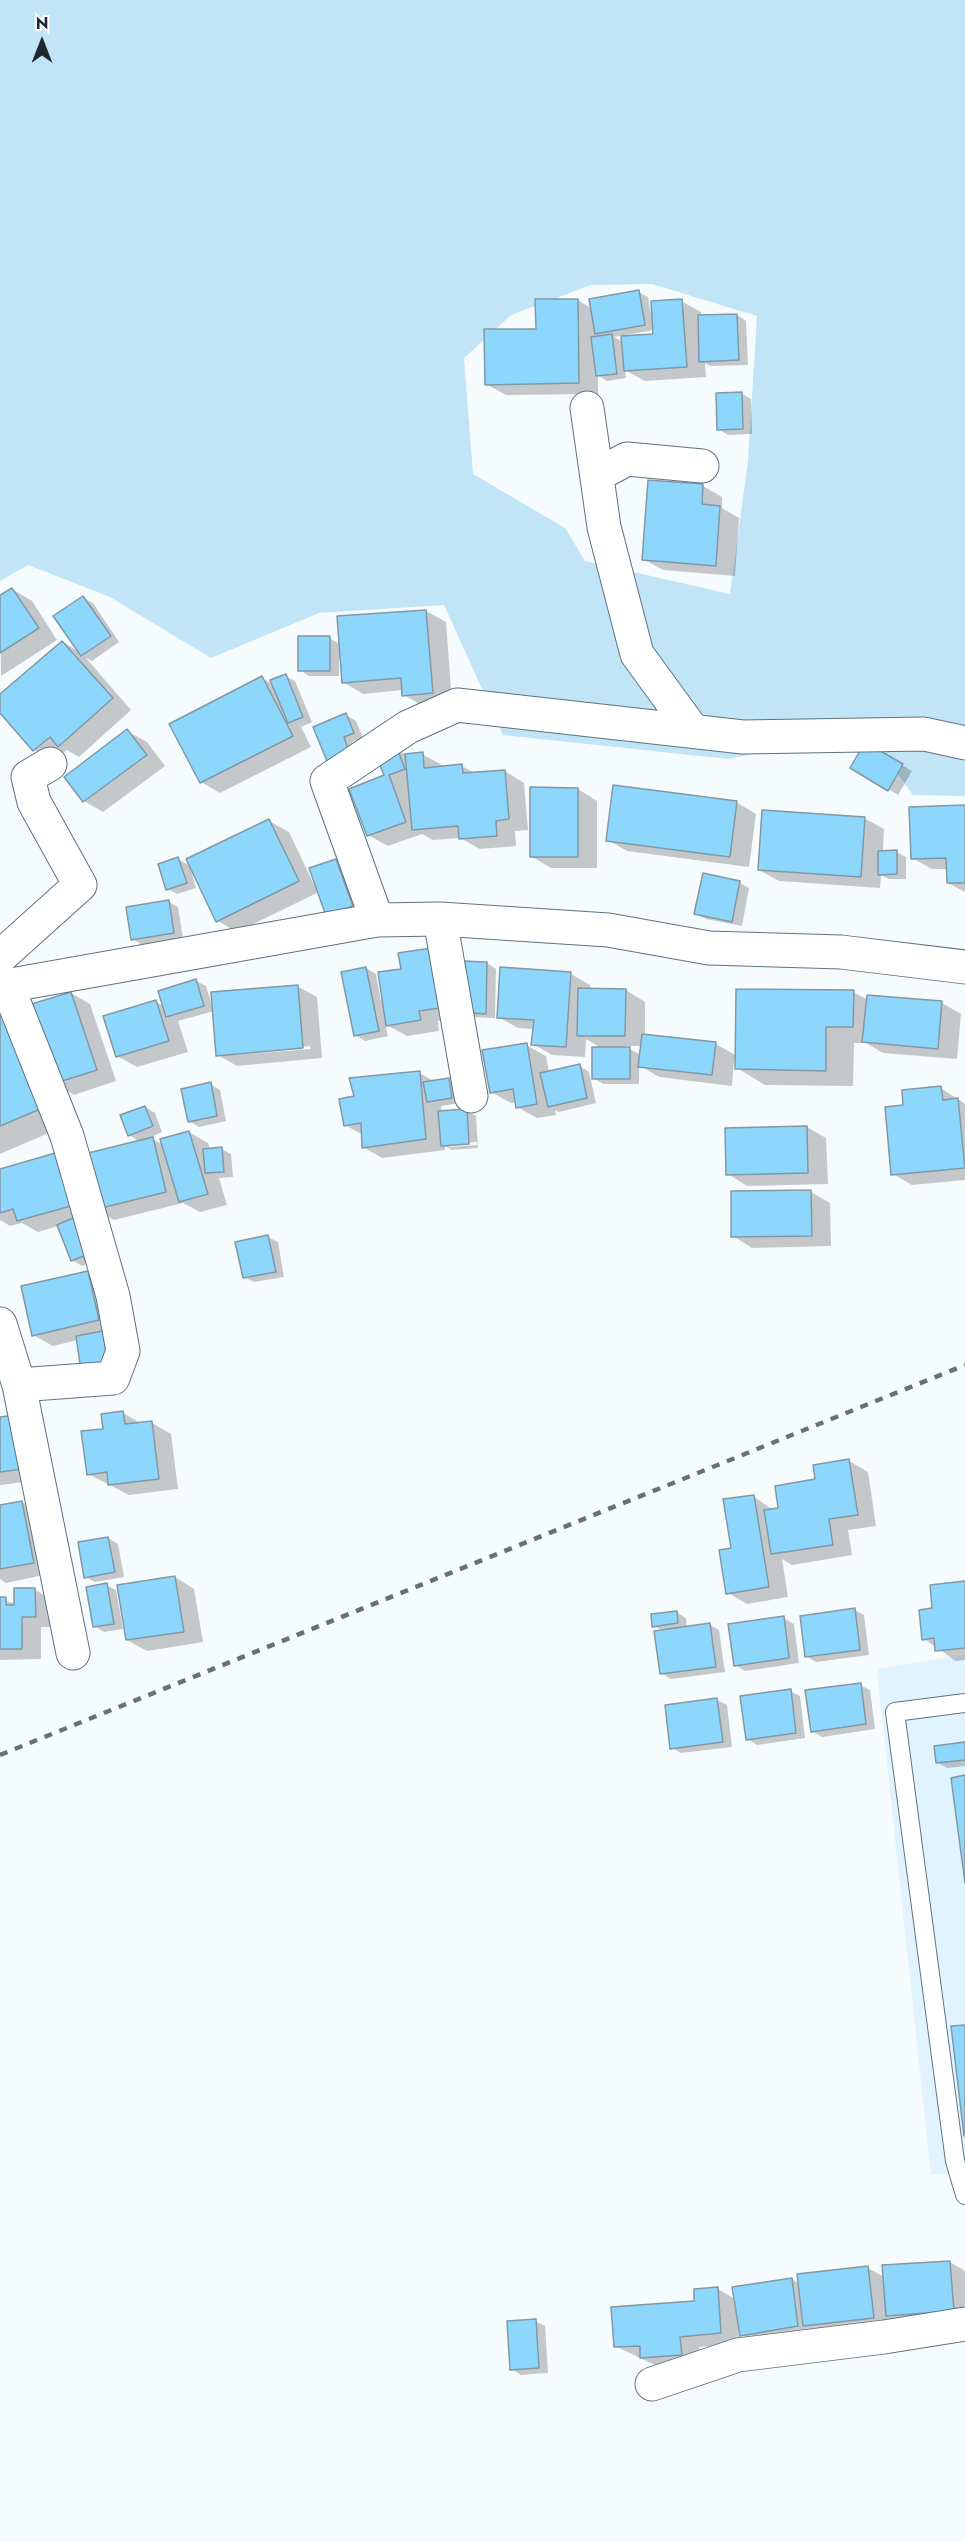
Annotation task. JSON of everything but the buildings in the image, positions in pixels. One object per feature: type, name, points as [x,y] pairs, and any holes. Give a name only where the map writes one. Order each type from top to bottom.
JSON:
[{"type":"street","points":[[587,408],[604,527],[637,654],[693,731]]},
{"type":"street","points":[[597,475],[627,459],[702,466]]},
{"type":"street","points":[[377,920],[327,781],[408,727],[456,705],[743,737],[924,734],[965,743]]},
{"type":"street","points":[[2,976],[80,885],[34,802],[28,777],[50,764]]},
{"type":"street","points":[[440,919],[471,1096]]},
{"type":"street","points":[[2,976],[377,920],[440,919],[608,930],[709,948],[841,952],[965,967]]},
{"type":"street","points":[[2,976],[67,1136],[113,1296],[123,1352],[113,1378],[19,1385]]},
{"type":"street","points":[[0,1324],[19,1385],[73,1653]]},
{"type":"street","points":[[652,2384],[738,2355],[884,2337],[965,2324]]},
{"type":"lane","points":[[965,1703],[895,1712],[955,2161],[965,2195]]},
{"type":"shaded area","points":[[0,0],[965,0],[965,796],[913,795],[865,730],[728,759],[503,735],[444,605],[319,613],[211,658],[110,597],[28,565],[0,581]],"holes":[[[652,284],[757,316],[748,461],[730,594],[585,561],[565,528],[473,474],[464,358],[511,315],[591,285]]]},
{"type":"shaded area","points":[[965,1655],[965,2171],[931,2175],[877,1669]]},
{"type":"railway","points":[[0,1755],[965,1365]]}]
